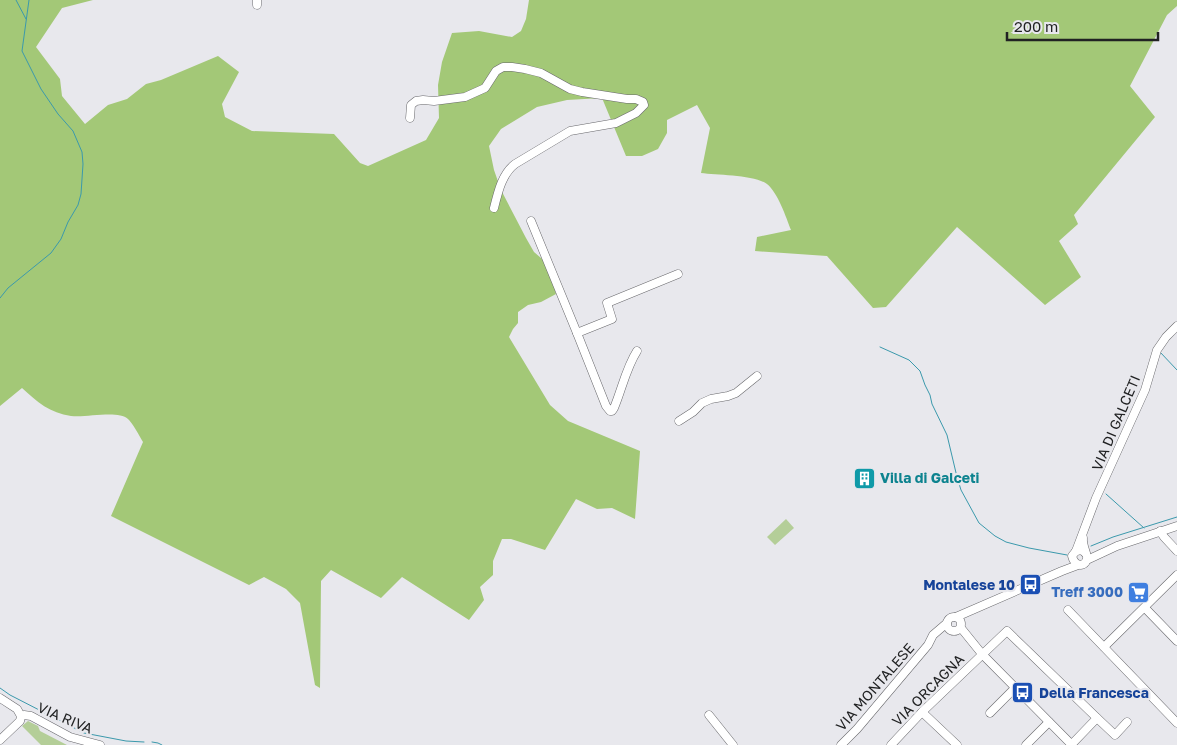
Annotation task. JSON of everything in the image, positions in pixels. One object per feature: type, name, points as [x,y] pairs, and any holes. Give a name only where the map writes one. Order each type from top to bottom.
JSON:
[{"type":"street","points":[[410,118],[411,106],[416,100],[434,101],[466,97],[485,88],[496,71],[503,67],[541,73],[582,92],[636,99],[643,102],[644,105],[641,109],[622,121],[610,125],[570,131],[516,164],[509,169],[503,180],[494,208]]},
{"type":"street","points":[[532,221],[606,406],[610,411],[614,408],[631,360],[637,351]]},
{"type":"street","points":[[577,333],[612,319],[607,303],[678,274]]},
{"type":"street","name":"VIA DI GALCETI","points":[[1074,554],[1096,498],[1145,390],[1157,350],[1177,326]]},
{"type":"street","points":[[679,422],[702,403],[736,393],[757,376]]},
{"type":"street","points":[[1062,571],[1074,554],[1082,550],[1086,555],[1098,556],[1118,546],[1177,526]]},
{"type":"street","points":[[1160,531],[1177,551]]},
{"type":"street","name":"VIA DI GALCETI","points":[[1083,534],[1082,544],[1086,555]]},
{"type":"street","points":[[1074,554],[1074,562],[1078,565]]},
{"type":"street","name":"VIA MONTALESE","points":[[841,745],[928,645],[950,631],[955,632],[959,623],[970,610],[1082,564],[1086,555]]},
{"type":"street","points":[[1104,647],[1177,575]]},
{"type":"street","points":[[1145,608],[1177,640]]},
{"type":"street","points":[[1068,610],[1177,723]]},
{"type":"street","name":"VIA MONTALESE","points":[[928,645],[933,635],[951,617],[959,623]]},
{"type":"street","points":[[947,622],[947,628],[950,631]]},
{"type":"street","points":[[959,623],[982,654],[1071,745],[1097,718],[1116,734],[1127,722]]},
{"type":"street","name":"VIA ORCAGNA","points":[[892,745],[922,712],[1007,631],[1097,718]]},
{"type":"street","points":[[990,713],[1016,688]]},
{"type":"street","points":[[0,698],[17,709],[21,716],[20,721],[0,740]]},
{"type":"street","points":[[922,712],[957,745]]},
{"type":"street","points":[[709,715],[733,745]]},
{"type":"street","name":"VIA RIVA","points":[[21,716],[31,716],[70,736],[100,745]]},
{"type":"street","points":[[1026,745],[1049,722]]},
{"type":"green space","points":[[0,0],[93,0],[62,8],[36,47],[60,79],[62,96],[85,124],[108,105],[127,99],[146,84],[161,80],[218,56],[239,72],[222,104],[225,117],[252,131],[334,134],[360,163],[368,166],[426,140],[439,118],[438,85],[442,62],[452,33],[479,31],[512,37],[521,31],[526,19],[529,0],[1177,0],[1177,6],[1167,15],[1130,86],[1155,117],[1074,215],[1078,224],[1059,241],[1081,277],[1045,305],[957,227],[886,307],[873,308],[827,256],[755,251],[757,237],[791,230],[787,219],[778,199],[767,184],[745,177],[701,173],[710,128],[697,105],[667,120],[667,133],[658,149],[642,156],[626,156],[602,98],[567,100],[537,107],[501,129],[489,146],[494,170],[501,190],[534,252],[548,264],[556,294],[541,302],[528,305],[518,312],[518,323],[509,337],[550,405],[568,421],[640,451],[635,519],[612,508],[597,509],[576,499],[545,550],[511,539],[502,539],[493,561],[493,575],[480,587],[484,600],[469,620],[402,577],[381,598],[331,570],[321,581],[320,688],[315,685],[300,603],[286,589],[264,577],[249,585],[111,516],[143,442],[128,419],[117,415],[63,415],[44,406],[22,388],[0,406]]},
{"type":"green space","points":[[786,519],[794,528],[775,545],[767,537]]},
{"type":"green space","points":[[28,721],[38,726],[40,731],[67,745],[41,745],[22,726]]},
{"type":"waterway","points":[[16,0],[26,19]]},
{"type":"waterway","points":[[0,298],[8,288],[51,253],[61,239],[78,205],[81,194],[82,152],[73,131],[58,114],[41,89],[22,51],[29,0]]},
{"type":"waterway","points":[[880,347],[909,360],[920,371],[932,404],[947,435],[961,490],[979,523],[1006,542],[1067,555]]},
{"type":"waterway","points":[[1160,352],[1177,370]]},
{"type":"waterway","points":[[1106,494],[1144,528]]},
{"type":"waterway","points":[[1091,546],[1177,517]]},
{"type":"waterway","points":[[0,688],[84,733],[126,741],[144,742]]},
{"type":"waterway","points":[[152,742],[162,745]]},
{"type":"place","name":"Villa di Galceti","points":[[864,478]]},
{"type":"place","name":"Montalese 10","points":[[1031,585]]},
{"type":"place","name":"Treff 3000","points":[[1139,592]]},
{"type":"place","name":"Della Francesca","points":[[1023,693]]}]
